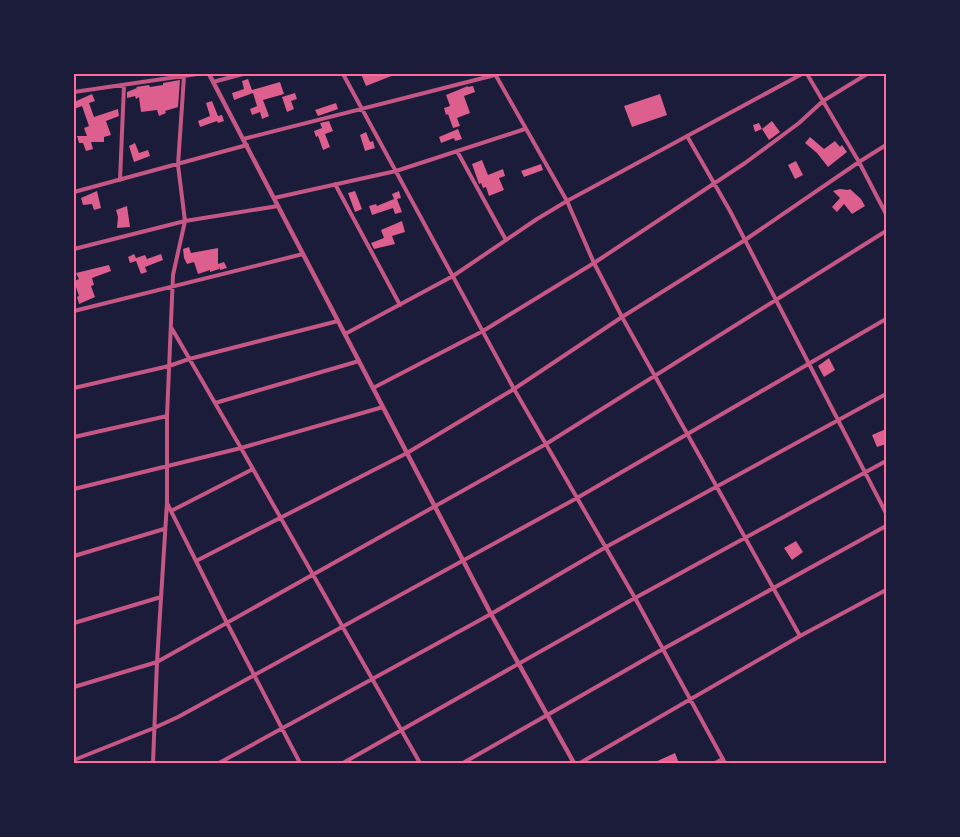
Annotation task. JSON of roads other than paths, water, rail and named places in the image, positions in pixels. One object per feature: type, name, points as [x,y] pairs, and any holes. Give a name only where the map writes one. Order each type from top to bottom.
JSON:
[{"type":"street","points":[[74,92],[197,74]]},
{"type":"street","points":[[209,74],[490,614],[574,763]]},
{"type":"street","points":[[214,82],[243,74]]},
{"type":"street","points":[[343,74],[514,389],[635,598],[724,761],[715,763]]},
{"type":"street","points":[[243,139],[362,110],[495,74],[567,201],[594,263],[622,317],[800,636]]},
{"type":"street","points":[[345,334],[453,276],[567,201],[802,74]]},
{"type":"street","points":[[807,74],[886,212]]},
{"type":"street","points":[[373,388],[483,331],[594,263],[745,163],[799,123],[823,101],[867,74]]},
{"type":"street","points":[[153,763],[164,528],[167,502],[167,416],[172,287],[185,221],[178,165],[184,76]]},
{"type":"street","points":[[120,180],[124,85]]},
{"type":"street","points":[[274,198],[396,171],[525,129]]},
{"type":"street","points":[[687,136],[745,240],[886,513]]},
{"type":"street","points":[[74,192],[247,145]]},
{"type":"street","points":[[196,561],[407,452],[514,389],[622,317],[745,240],[886,145]]},
{"type":"street","points":[[457,151],[506,240]]},
{"type":"street","points":[[335,184],[400,305]]},
{"type":"street","points":[[74,249],[185,221],[278,206]]},
{"type":"street","points":[[74,687],[157,662],[313,575],[546,444],[886,231]]},
{"type":"street","points":[[74,311],[303,254]]},
{"type":"street","points":[[74,760],[154,728],[255,674],[577,498],[886,320]]},
{"type":"street","points":[[74,388],[169,366],[189,359],[338,321]]},
{"type":"street","points":[[170,326],[420,763]]},
{"type":"street","points":[[215,403],[359,361]]},
{"type":"street","points":[[220,763],[490,614],[606,547],[886,394]]},
{"type":"street","points":[[74,489],[241,448],[383,407]]},
{"type":"street","points":[[74,436],[167,416]]},
{"type":"street","points":[[343,763],[635,598],[886,461]]},
{"type":"street","points":[[171,510],[253,469]]},
{"type":"street","points":[[167,502],[300,763]]},
{"type":"street","points":[[462,763],[886,526]]},
{"type":"street","points":[[74,556],[164,528]]},
{"type":"street","points":[[580,763],[800,636],[886,590]]},
{"type":"street","points":[[74,623],[161,596]]}]
